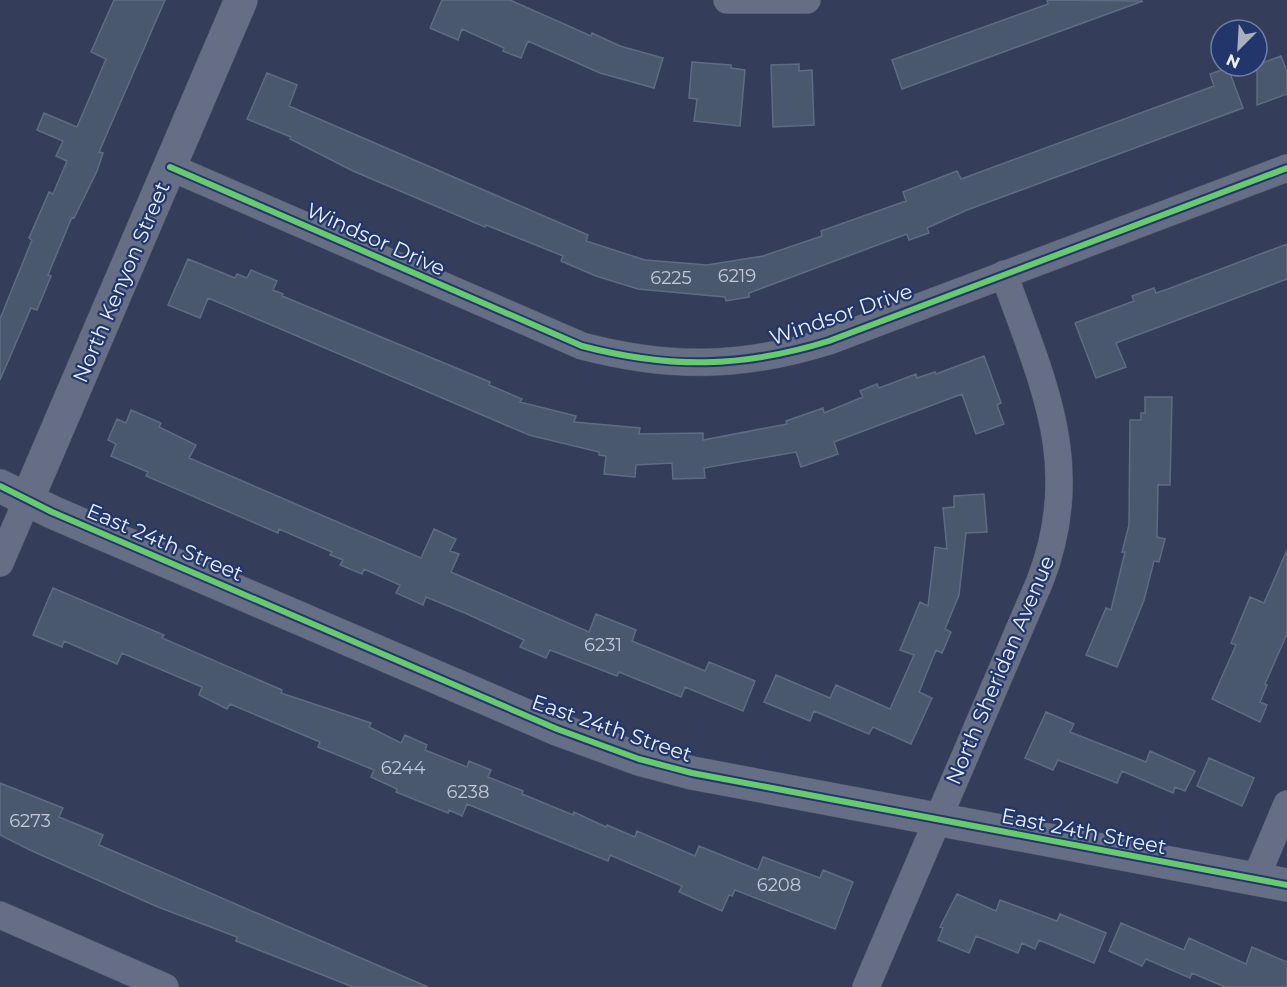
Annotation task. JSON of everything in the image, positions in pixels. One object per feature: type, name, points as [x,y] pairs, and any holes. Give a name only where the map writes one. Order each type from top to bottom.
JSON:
[{"type":"street","name":"North Kenyon Street","points":[[0,563],[14,493],[170,166],[241,0]]},
{"type":"street","points":[[727,0],[807,0]]},
{"type":"street","name":"Windsor Drive","points":[[170,166],[559,337],[624,357],[657,362],[711,364],[787,353],[829,341],[1287,168]]},
{"type":"street","name":"North Sheridan Avenue","points":[[866,987],[1042,575],[1058,515],[1061,469],[1057,435],[1045,391],[1004,274]]},
{"type":"street","name":"East 24th Street","points":[[14,493],[546,724],[608,748],[692,773],[1287,885]]},
{"type":"street","points":[[1255,880],[1287,804]]},
{"type":"street","points":[[0,915],[165,987]]},
{"type":"building","points":[[114,0],[165,0],[99,152],[103,153],[97,171],[74,218],[72,217],[48,275],[51,276],[37,310],[31,308],[0,380],[0,319],[32,240],[29,238],[49,192],[53,194],[67,161],[56,156],[63,141],[37,130],[44,113],[77,127],[106,59],[91,52]]},
{"type":"building","points":[[442,0],[510,0],[591,36],[592,33],[620,46],[663,58],[654,88],[600,73],[528,41],[521,58],[462,29],[458,40],[430,28]]},
{"type":"building","points":[[1047,0],[1143,1],[902,89],[892,60],[1048,4]]},
{"type":"building","points":[[1281,56],[1287,72],[1287,94],[1257,105],[1257,78],[1269,78],[1269,60]]},
{"type":"building","points":[[692,62],[731,65],[731,68],[745,70],[740,126],[694,121],[697,99],[689,98]]},
{"type":"building","points":[[799,64],[799,71],[812,70],[814,125],[773,127],[771,65]]},
{"type":"building","points":[[267,73],[297,85],[289,106],[588,235],[586,241],[645,260],[707,265],[763,256],[822,236],[821,231],[906,201],[903,192],[957,171],[961,179],[1214,86],[1211,78],[1232,78],[1243,108],[967,210],[927,228],[929,233],[909,240],[907,234],[749,293],[749,297],[726,301],[725,297],[638,289],[596,276],[561,261],[563,256],[486,225],[485,227],[353,171],[290,139],[291,137],[247,119]]},
{"type":"building","points":[[1287,244],[1287,279],[1116,343],[1126,367],[1096,378],[1075,323],[1134,301],[1132,296],[1154,288],[1156,293],[1168,289]]},
{"type":"building","points":[[188,259],[235,278],[237,274],[247,278],[251,270],[277,281],[273,290],[283,294],[282,296],[490,382],[489,385],[522,399],[520,402],[576,416],[574,422],[640,428],[639,434],[703,433],[703,440],[787,424],[786,421],[823,408],[824,413],[863,397],[860,391],[877,384],[879,388],[916,374],[917,378],[935,372],[936,374],[984,356],[1001,403],[997,405],[1004,424],[976,434],[962,394],[834,442],[838,454],[801,467],[796,452],[704,468],[705,478],[673,479],[672,463],[636,465],[635,477],[604,474],[606,456],[599,455],[599,452],[529,435],[208,298],[200,318],[168,305]]},
{"type":"building","points":[[1145,397],[1172,397],[1170,485],[1158,485],[1157,537],[1165,539],[1159,562],[1154,561],[1144,600],[1117,667],[1086,655],[1106,608],[1111,610],[1125,552],[1122,552],[1129,525],[1130,420],[1141,420],[1141,413],[1145,413]]},
{"type":"building","points":[[131,410],[161,423],[159,427],[196,445],[189,458],[421,558],[434,529],[456,539],[450,551],[459,554],[451,572],[589,632],[596,614],[636,630],[632,641],[705,671],[709,662],[755,681],[743,711],[685,687],[681,697],[619,672],[617,676],[550,650],[546,658],[520,647],[524,640],[465,613],[426,597],[423,605],[396,593],[400,585],[364,569],[362,574],[340,565],[343,560],[330,555],[332,552],[279,529],[278,533],[146,476],[148,472],[111,456],[116,444],[108,440],[117,419],[126,423]]},
{"type":"building","points":[[984,494],[987,532],[966,533],[959,595],[945,629],[951,632],[942,653],[936,650],[919,692],[932,698],[911,744],[873,727],[869,734],[814,711],[810,721],[764,702],[776,675],[830,698],[836,685],[890,709],[914,655],[900,650],[920,602],[928,606],[935,547],[947,549],[943,508],[954,507],[954,496]]},
{"type":"building","points":[[1287,550],[1287,634],[1265,684],[1267,685],[1260,702],[1267,705],[1260,722],[1212,699],[1236,645],[1231,643],[1250,597],[1264,603]]},
{"type":"building","points":[[53,588],[164,635],[162,638],[282,690],[281,693],[371,723],[369,727],[401,743],[405,735],[427,745],[425,750],[467,767],[469,761],[491,770],[488,777],[573,815],[574,812],[635,837],[637,831],[695,856],[699,846],[758,870],[763,857],[820,878],[823,870],[853,882],[835,929],[735,890],[732,896],[729,895],[722,911],[679,892],[682,886],[610,855],[608,861],[467,804],[462,816],[449,810],[448,813],[396,792],[397,789],[371,777],[374,770],[318,747],[320,742],[230,704],[227,709],[199,695],[202,687],[122,653],[117,664],[64,641],[62,647],[33,635]]},
{"type":"building","points":[[1046,712],[1074,724],[1070,732],[1146,762],[1150,751],[1195,771],[1185,791],[1175,787],[1173,793],[1122,771],[1117,783],[1058,760],[1053,770],[1025,758]]},
{"type":"building","points":[[1209,758],[1254,778],[1242,806],[1197,786]]},
{"type":"building","points":[[0,783],[63,808],[59,817],[103,835],[99,845],[428,987],[353,987],[236,941],[237,937],[158,907],[30,850],[0,835]]},
{"type":"building","points":[[957,894],[996,911],[1000,900],[1057,921],[1060,914],[1106,933],[1094,963],[1039,940],[1035,949],[1022,943],[1018,953],[976,936],[969,953],[938,940],[943,928],[940,927]]},
{"type":"building","points":[[1121,923],[1184,950],[1189,938],[1246,964],[1252,947],[1287,962],[1287,987],[1225,987],[1192,973],[1190,978],[1146,959],[1142,966],[1109,951]]},
{"type":"cycle path","points":[[170,167],[582,346],[645,359],[676,362],[736,361],[797,350],[829,341],[1287,168]]},
{"type":"cycle path","points":[[0,486],[52,512],[557,729],[639,759],[692,773],[1287,885]]}]
